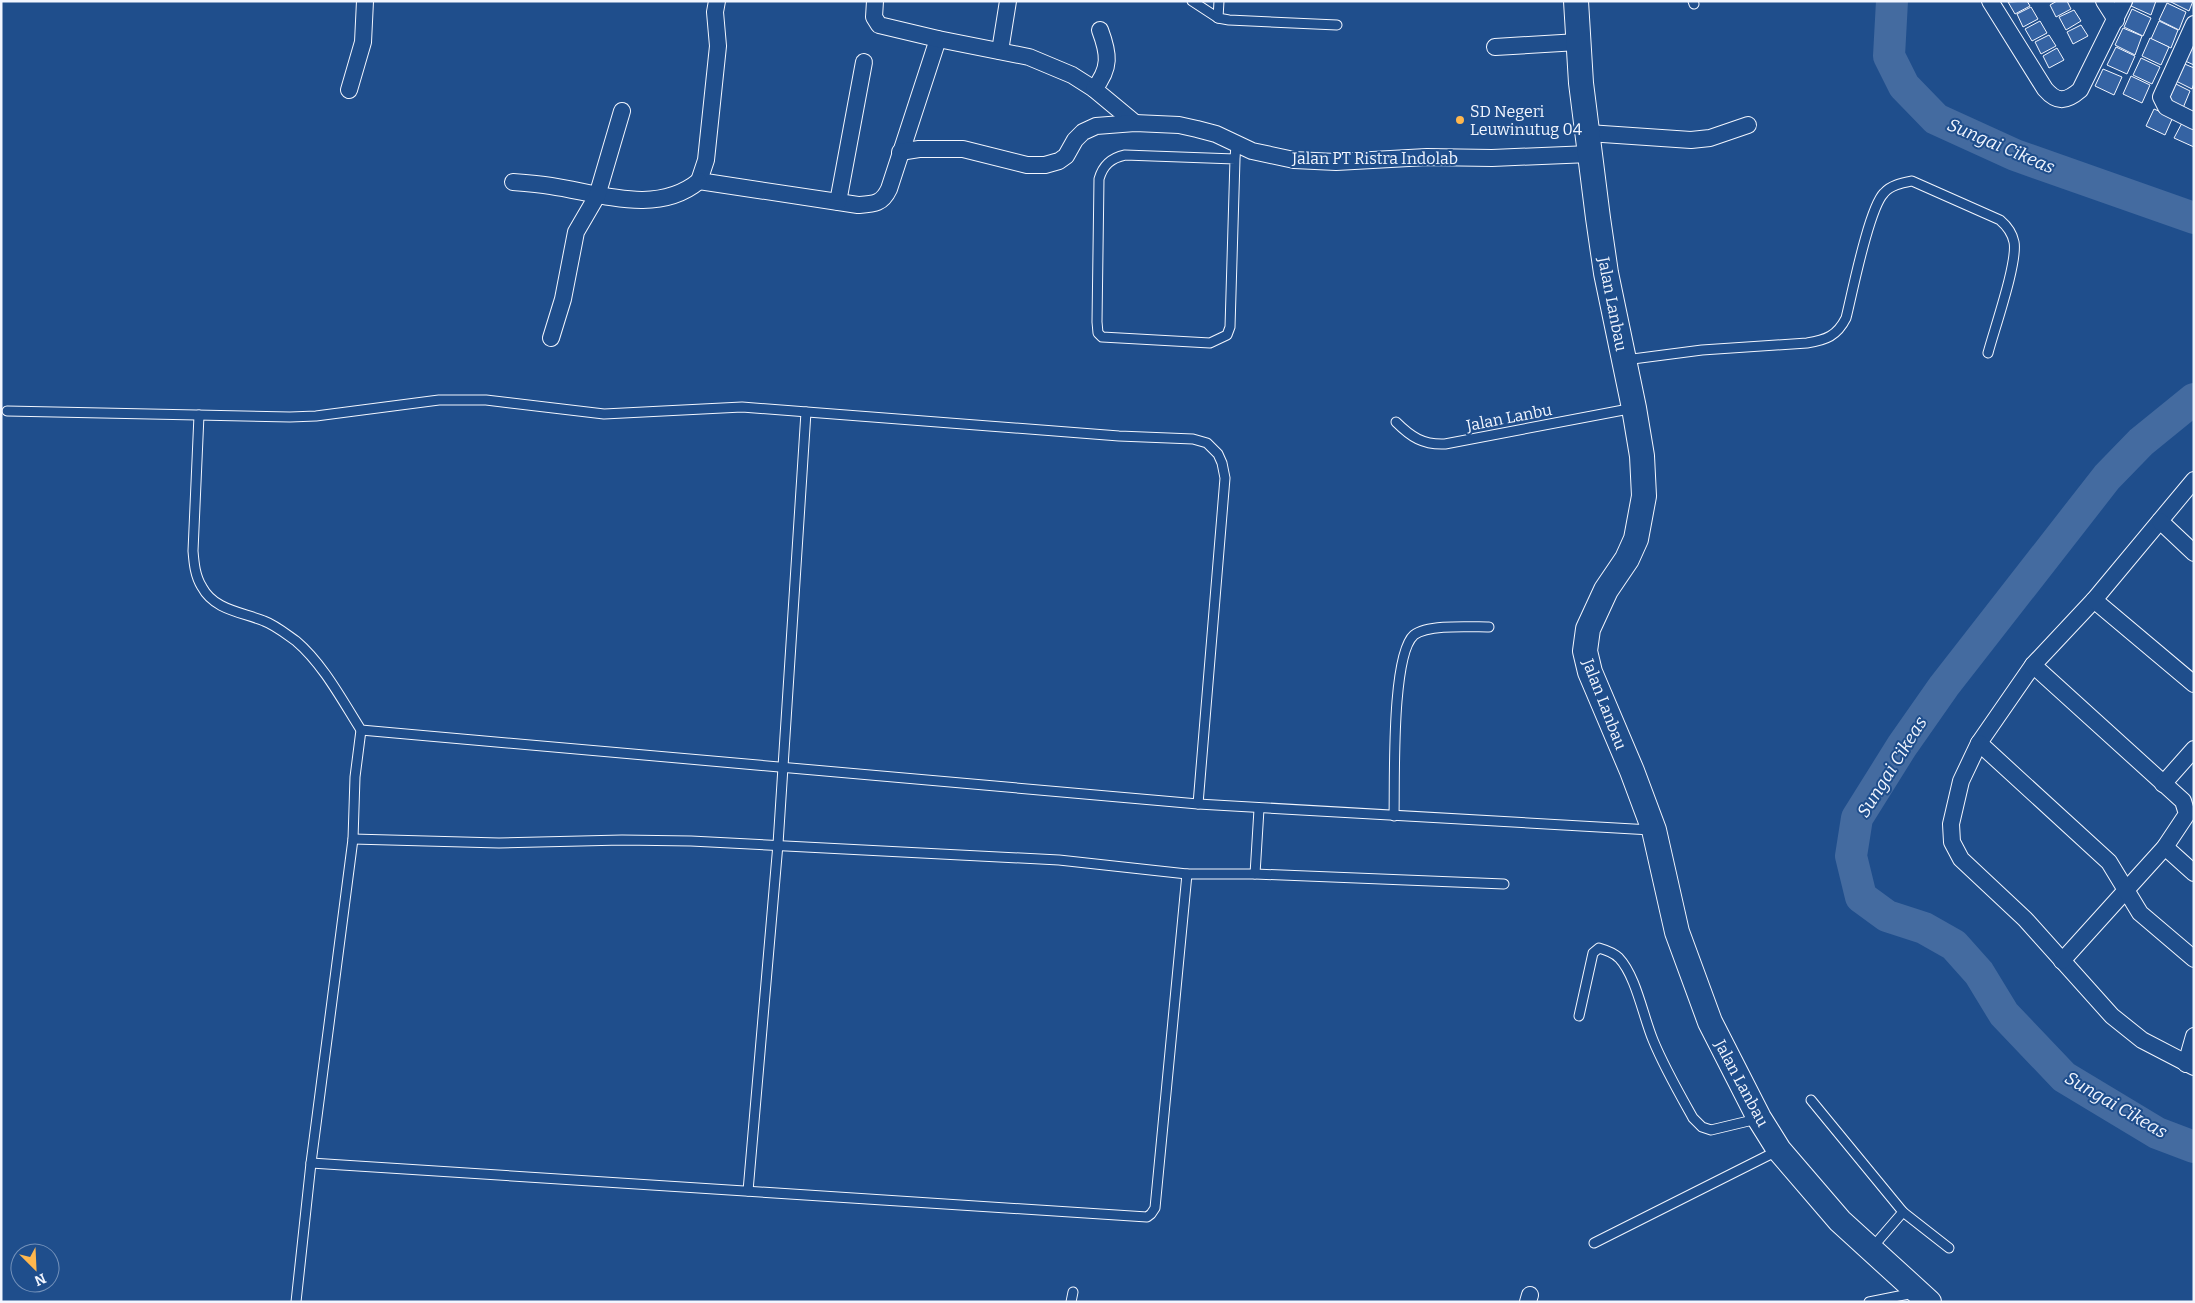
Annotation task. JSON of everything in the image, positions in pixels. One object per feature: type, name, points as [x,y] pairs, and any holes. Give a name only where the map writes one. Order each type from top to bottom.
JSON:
[{"type":"street","points":[[349,90],[363,42],[365,1]]},
{"type":"street","points":[[699,181],[706,160],[718,46],[717,1]]},
{"type":"street","points":[[875,1],[874,17],[879,25],[1029,57],[1072,75],[1094,89],[1135,123]]},
{"type":"street","points":[[1000,51],[1008,1]]},
{"type":"street","name":"Jalan Lanbau","points":[[1576,1],[1581,83],[1606,273],[1634,408],[1642,456],[1644,496],[1636,539],[1627,559],[1606,590],[1588,628],[1585,651],[1590,672],[1632,771],[1654,830],[1677,932],[1710,1022],[1759,1118],[1779,1150],[1840,1221],[1924,1297]]},
{"type":"street","points":[[1990,1],[2045,89],[2058,100],[2069,99],[2080,90],[2124,1]]},
{"type":"street","points":[[2104,1],[2116,20]]},
{"type":"street","points":[[2194,24],[2161,101],[2166,108],[2194,121]]},
{"type":"street","points":[[1094,89],[1105,71],[1108,61],[1107,49],[1100,30]]},
{"type":"street","points":[[513,182],[552,186],[596,196],[649,200],[676,194],[699,181],[838,202],[879,204],[885,199],[938,39]]},
{"type":"street","points":[[1495,47],[1578,42]]},
{"type":"street","points":[[838,202],[864,62]]},
{"type":"street","points":[[550,338],[563,299],[576,232],[596,196],[622,111]]},
{"type":"street","name":"Jalan PT Ristra Indolab","points":[[900,152],[919,149],[963,149],[1027,165],[1044,165],[1059,161],[1066,156],[1075,140],[1083,132],[1096,126],[1135,123],[1179,125],[1197,129],[1216,134],[1235,151],[1252,151],[1272,157],[1294,160],[1336,162],[1427,157],[1492,158],[1589,144],[1710,138],[1748,126]]},
{"type":"street","points":[[2194,480],[2094,600],[2033,665],[1979,742],[1960,781],[1951,824],[1952,842],[1961,859],[2025,919],[2112,1016],[2142,1040],[2190,1066],[2194,1036]]},
{"type":"street","points":[[2160,521],[2194,553]]},
{"type":"street","points":[[2094,600],[2194,684]]},
{"type":"street","points":[[2033,665],[2183,801],[2187,814],[2165,846],[2062,961]]},
{"type":"street","points":[[1979,742],[2109,862],[2140,913],[2194,959]]},
{"type":"street","points":[[2163,784],[2194,749]]},
{"type":"street","points":[[2165,846],[2194,873]]},
{"type":"lane","points":[[1192,1],[1218,18],[1236,21],[1337,25]]},
{"type":"lane","points":[[1218,18],[1219,1]]},
{"type":"lane","points":[[1235,151],[1230,327],[1227,335],[1210,343],[1102,338],[1098,333],[1097,322],[1099,179],[1102,170],[1109,161],[1124,155],[1235,151]]},
{"type":"lane","points":[[1624,360],[1702,350],[1807,343],[1824,340],[1834,335],[1841,329],[1846,318],[1873,212],[1883,193],[1898,184],[1912,182],[2000,220],[2010,229],[2014,243],[2014,261],[1988,353]]},
{"type":"lane","points":[[7,411],[308,417],[438,400],[478,400],[604,414],[742,407],[1118,436],[1193,439],[1207,443],[1218,454],[1226,478],[1198,804]]},
{"type":"lane","name":"Jalan Lanbu","points":[[1396,422],[1416,440],[1432,444],[1446,444],[1634,408]]},
{"type":"lane","points":[[748,1191],[778,844],[806,412]]},
{"type":"lane","points":[[199,416],[193,551],[195,570],[202,587],[210,598],[222,607],[265,621],[297,642],[317,665],[361,730],[355,776],[353,839],[311,1163],[296,1302]]},
{"type":"lane","points":[[1394,816],[1397,694],[1407,645],[1414,635],[1425,629],[1489,627]]},
{"type":"lane","points":[[361,730],[1259,809],[1654,830]]},
{"type":"lane","points":[[1255,874],[1259,809]]},
{"type":"lane","points":[[353,839],[499,843],[622,840],[778,844],[1059,860],[1187,874],[1255,874],[1504,884]]},
{"type":"lane","points":[[311,1163],[1144,1218],[1151,1214],[1155,1208],[1187,874]]},
{"type":"lane","points":[[1579,1016],[1593,953],[1599,948],[1609,951],[1619,958],[1635,986],[1642,1013],[1654,1043],[1693,1118],[1702,1127],[1711,1130],[1759,1118]]},
{"type":"lane","points":[[1811,1100],[1903,1212],[1949,1248]]},
{"type":"lane","points":[[1594,1243],[1779,1150]]},
{"type":"lane","points":[[1871,1249],[1903,1212]]},
{"type":"lane","points":[[1071,1302],[1073,1292]]},
{"type":"lane","points":[[1869,1302],[1924,1297]]},
{"type":"building","points":[[2027,1],[2030,6],[2015,14],[2008,2]]},
{"type":"building","points":[[2057,1],[2067,1],[2071,9],[2056,17],[2050,5]]},
{"type":"building","points":[[2133,1],[2156,1],[2151,15],[2131,6]]},
{"type":"building","points":[[2169,1],[2193,1],[2189,11]]},
{"type":"building","points":[[2167,3],[2186,12],[2179,30],[2159,20]]},
{"type":"building","points":[[2031,7],[2038,19],[2023,27],[2017,14]]},
{"type":"building","points":[[2132,9],[2151,18],[2143,36],[2124,27]]},
{"type":"building","points":[[2074,10],[2081,21],[2066,30],[2059,17]]},
{"type":"building","points":[[2040,21],[2047,33],[2032,41],[2025,29]]},
{"type":"building","points":[[2159,21],[2178,30],[2171,48],[2151,39]]},
{"type":"building","points":[[2081,25],[2088,36],[2073,44],[2067,32]]},
{"type":"building","points":[[2123,28],[2142,36],[2135,55],[2115,45]]},
{"type":"building","points":[[2049,35],[2056,46],[2041,54],[2035,42]]},
{"type":"building","points":[[2150,38],[2169,47],[2161,65],[2142,56]]},
{"type":"building","points":[[2194,44],[2194,65],[2183,60]]},
{"type":"building","points":[[2116,47],[2135,56],[2127,74],[2107,65]]},
{"type":"building","points":[[2057,48],[2064,60],[2049,68],[2043,56]]},
{"type":"building","points":[[2141,58],[2160,67],[2152,84],[2133,75]]},
{"type":"building","points":[[2180,62],[2194,68],[2192,89],[2172,79]]},
{"type":"building","points":[[2103,69],[2122,77],[2114,95],[2095,86]]},
{"type":"building","points":[[2131,76],[2150,85],[2142,103],[2123,94]]},
{"type":"building","points":[[2172,82],[2190,91],[2183,108],[2163,99]]},
{"type":"building","points":[[2154,109],[2173,117],[2165,135],[2146,126]]},
{"type":"building","points":[[2183,121],[2194,126],[2194,147],[2174,138]]},
{"type":"waterway","name":"Sungai Cikeas","points":[[1892,1],[1889,56],[1904,86],[1936,119],[2015,155],[2194,218]]},
{"type":"waterway","name":"Sungai Cikeas","points":[[2194,399],[2141,442],[2107,477],[1944,686],[1902,746],[1857,818],[1851,856],[1861,897],[1887,916],[1924,928],[1954,945],[1979,973],[2004,1014],[2064,1077],[2157,1133],[2194,1147]]},
{"type":"place","name":"SD Negeri Leuwinutug 04","points":[[1460,120]]}]
